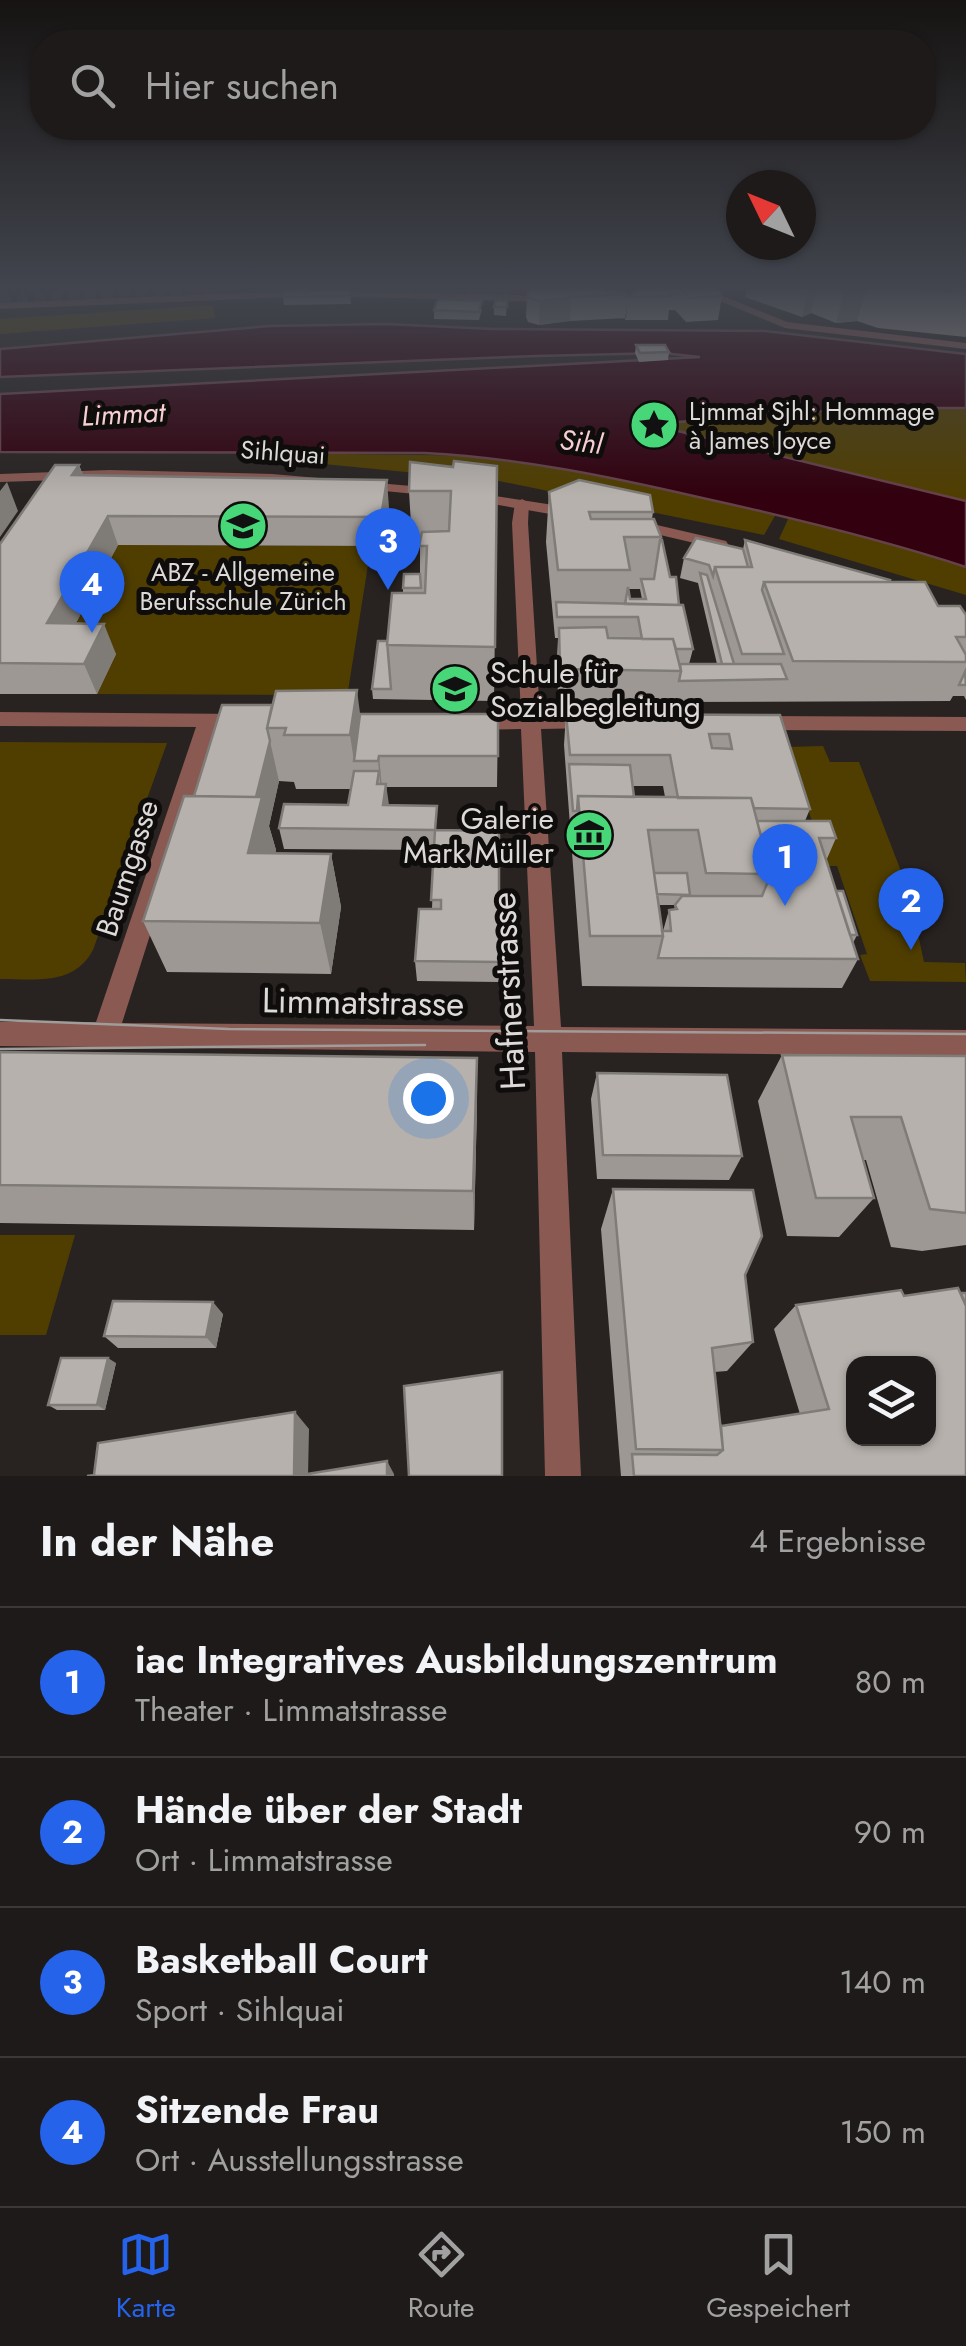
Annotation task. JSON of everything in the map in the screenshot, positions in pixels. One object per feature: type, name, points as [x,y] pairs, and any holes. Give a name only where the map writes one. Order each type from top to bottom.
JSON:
[{"type":"street","name":"Sihlquai","points":[[0,478],[156,472],[302,477],[522,503],[584,515]]},
{"type":"street","name":"Hafnerstrasse","points":[[522,503],[529,722],[548,1039],[563,1476]]},
{"type":"street","points":[[621,522],[742,550]]},
{"type":"street","points":[[0,719],[267,721]]},
{"type":"street","name":"Baumgasse","points":[[105,1035],[208,720]]},
{"type":"street","points":[[444,722],[617,721]]},
{"type":"street","points":[[732,722],[966,724]]},
{"type":"street","name":"Limmatstrasse","points":[[0,1034],[966,1043]]},
{"type":"shaded area","points":[[943,406],[966,408],[966,501],[652,424]]},
{"type":"shaded area","points":[[272,453],[492,456],[571,468],[776,514],[764,535],[499,481],[272,459]]},
{"type":"shaded area","points":[[789,517],[860,533],[966,567],[966,595],[779,539]]},
{"type":"shaded area","points":[[118,545],[371,546],[348,691],[343,695],[97,694],[115,654],[60,654]]},
{"type":"shaded area","points":[[0,742],[167,743],[93,950],[75,970],[52,978],[0,979]]},
{"type":"shaded area","points":[[823,746],[830,762],[859,762],[909,892],[924,962],[965,963],[966,982],[870,981],[860,955],[867,954],[837,866],[827,866],[787,747]]},
{"type":"shaded area","points":[[0,1235],[75,1235],[46,1335],[0,1335]]},
{"type":"water","name":"Limmat","points":[[0,358],[488,358],[0,377]]},
{"type":"water","name":"Limmat","points":[[683,358],[966,358],[966,408],[870,408],[649,424],[966,501],[966,567],[866,537],[732,505],[596,475],[495,459],[425,453],[0,452],[0,394]]},
{"type":"building","points":[[454,461],[497,466],[495,647],[387,645],[392,593],[425,593],[427,546],[419,546],[422,532],[449,531],[451,491],[409,491],[410,462],[453,467]]},
{"type":"building","points":[[55,465],[79,465],[72,475],[387,480],[381,517],[108,516],[47,623],[104,624],[84,664],[0,663],[0,544]]},
{"type":"building","points":[[579,480],[650,495],[653,512],[589,512],[591,519],[654,519],[661,537],[624,537],[630,570],[558,570],[549,492]]},
{"type":"building","points":[[696,538],[743,549],[748,567],[715,567],[713,576],[709,565],[684,558]]},
{"type":"building","points":[[660,540],[670,577],[676,577],[679,605],[625,604],[628,587],[630,599],[646,599],[641,579],[654,579]]},
{"type":"building","points":[[745,540],[890,580],[764,582],[762,590],[784,654],[742,654],[715,567],[752,567]]},
{"type":"building","points":[[700,573],[707,575],[734,664],[722,664]]},
{"type":"building","points":[[404,574],[420,574],[421,588],[403,588]]},
{"type":"building","points":[[764,582],[925,582],[938,606],[960,606],[966,615],[966,637],[956,637],[966,662],[793,661]]},
{"type":"building","points":[[556,602],[683,605],[693,649],[676,649],[673,639],[642,639],[638,617],[557,617]]},
{"type":"building","points":[[606,627],[608,638],[673,639],[681,671],[560,669],[559,628]]},
{"type":"building","points":[[378,641],[387,641],[391,689],[372,689]]},
{"type":"building","points":[[680,664],[781,664],[787,679],[679,681]]},
{"type":"building","points":[[357,690],[350,735],[284,735],[286,728],[267,728],[276,691]]},
{"type":"building","points":[[222,705],[272,705],[267,728],[270,741],[256,797],[194,796]]},
{"type":"building","points":[[360,714],[498,714],[498,756],[379,756],[378,761],[354,761]]},
{"type":"building","points":[[566,714],[780,715],[810,809],[754,808],[751,798],[678,798],[670,755],[570,755]],"holes":[[[709,734],[729,734],[732,749],[712,748]]]},
{"type":"building","points":[[569,764],[630,765],[634,797],[578,796],[577,811],[573,811]]},
{"type":"building","points":[[354,771],[379,771],[377,784],[386,784],[383,805],[437,806],[435,830],[279,828],[284,804],[348,805]]},
{"type":"building","points":[[184,796],[262,797],[248,853],[331,854],[320,923],[143,921]]},
{"type":"building","points":[[578,796],[751,798],[771,874],[706,873],[698,830],[648,830],[663,936],[590,936]]},
{"type":"building","points":[[757,821],[830,821],[836,838],[819,838],[858,959],[658,958],[662,931],[671,931],[669,910],[677,909],[675,905],[682,896],[762,896],[771,874]]},
{"type":"building","points":[[435,830],[499,831],[499,962],[415,961],[419,909],[441,909],[441,900],[431,900]]},
{"type":"building","points":[[654,873],[687,873],[690,895],[657,894]]},
{"type":"building","points":[[836,891],[843,891],[857,935],[850,935]]},
{"type":"building","points":[[0,1052],[477,1058],[473,1191],[0,1185]]},
{"type":"building","points":[[782,1055],[966,1056],[966,1213],[930,1209],[901,1117],[851,1117],[874,1198],[816,1198]]},
{"type":"building","points":[[597,1073],[727,1075],[742,1156],[603,1155]]},
{"type":"building","points":[[613,1189],[753,1190],[762,1236],[745,1275],[753,1342],[712,1348],[723,1450],[636,1449]]},
{"type":"building","points":[[958,1288],[966,1306],[966,1476],[634,1476],[632,1454],[717,1455],[723,1450],[721,1426],[829,1409],[796,1305],[901,1290],[904,1296]]},
{"type":"building","points":[[113,1301],[213,1302],[206,1337],[104,1336]]},
{"type":"building","points":[[61,1358],[108,1358],[97,1405],[48,1405]]},
{"type":"building","points":[[502,1372],[502,1476],[409,1476],[404,1386]]},
{"type":"building","points":[[295,1412],[294,1476],[87,1476],[94,1475],[98,1443]]},
{"type":"building","points":[[387,1461],[387,1476],[295,1476]]},
{"type":"tram line","points":[[0,1020],[229,1029],[966,1034]]},
{"type":"tram line","points":[[0,1049],[425,1045]]},
{"type":"place","name":"Ljmmat Sjhl: Hommage à James Joyce","points":[[654,425]]},
{"type":"place","name":"ABZ - Allgemeine Berufsschule Zürich","points":[[243,526]]},
{"type":"place","name":"Basketball Court","points":[[388,590]]},
{"type":"place","name":"Sitzende Frau","points":[[92,633]]},
{"type":"place","name":"Schule für Sozialbegleitung","points":[[455,689]]},
{"type":"place","name":"Galerie Mark Müller","points":[[589,835]]},
{"type":"place","name":"iac Integratives Ausbildungszentrum","points":[[785,906]]},
{"type":"place","name":"Hände über der Stadt","points":[[911,950]]},
{"type":"water label","name":"Sihl","points":[[581,442]]}]
